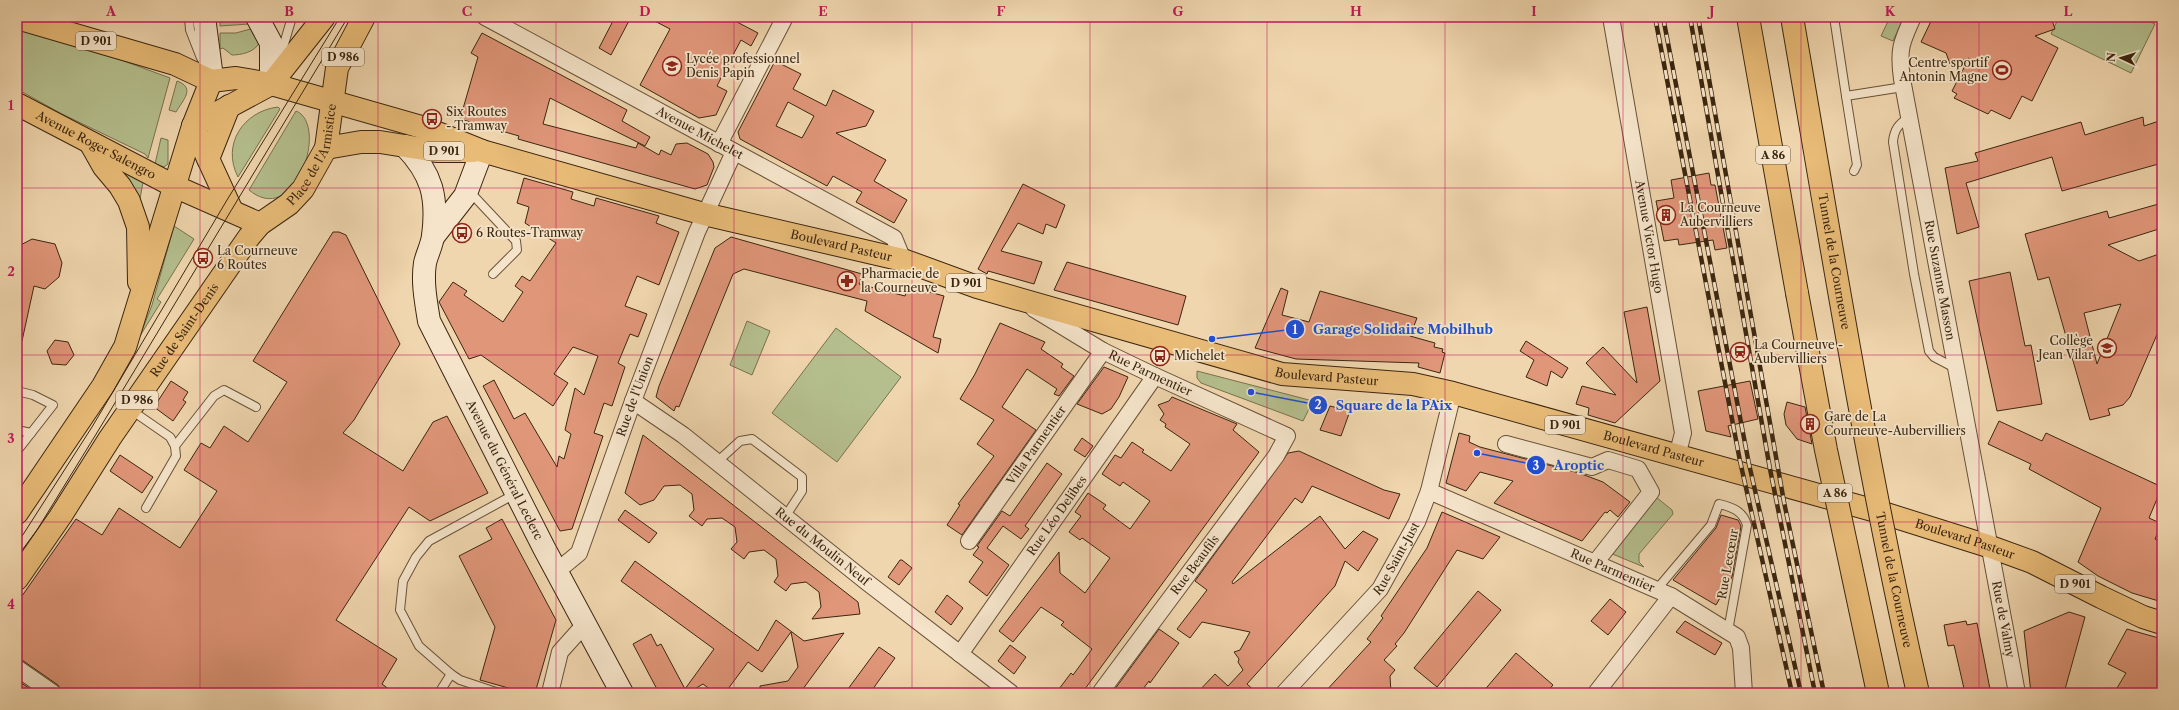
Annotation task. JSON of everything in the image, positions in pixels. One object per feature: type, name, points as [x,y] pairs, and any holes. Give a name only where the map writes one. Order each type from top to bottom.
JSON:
[{"type":"main road","points":[[204,17],[211,81],[193,126],[174,186],[260,224]]},
{"type":"main road","points":[[193,126],[271,84],[271,43],[257,17]]},
{"type":"main road","name":"D 986","points":[[271,84],[324,17]]},
{"type":"main road","name":"D 986","points":[[332,101],[338,68],[364,17]]},
{"type":"main road","name":"A 86","points":[[1748,17],[1826,450],[1878,693]]},
{"type":"main road","name":"Tunnel de la Courneuve","points":[[1792,17],[1845,322],[1891,566],[1918,693]]},
{"type":"main road","name":"D 901","points":[[17,18],[175,64],[211,81]]},
{"type":"main road","name":"Place de l'Armistice","points":[[211,81],[236,78],[271,84],[332,101],[326,148],[303,189],[289,204],[260,224]]},
{"type":"main road","name":"Boulevard Pasteur","points":[[332,101],[425,128],[482,152],[704,214],[903,260],[978,287],[1282,374],[1413,384],[1453,393],[1883,513],[1988,546],[2032,562],[2143,617],[2162,623]]},
{"type":"main road","name":"Avenue Roger Salengro","points":[[17,104],[174,186]]},
{"type":"main road","points":[[208,159],[230,106]]},
{"type":"main road","points":[[193,126],[232,211]]},
{"type":"main road","name":"Boulevard Pasteur","points":[[326,148],[361,142],[380,142],[436,151],[482,152]]},
{"type":"main road","points":[[91,144],[104,167],[120,186],[129,201],[138,227],[139,281],[135,317]]},
{"type":"main road","name":"Avenue du Général Leclerc","points":[[406,146],[421,163],[431,181],[434,206],[433,237],[425,263],[424,291],[429,321],[556,572],[622,693]]},
{"type":"main road","name":"Avenue du Général Leclerc","points":[[433,237],[462,201],[468,190],[482,152]]},
{"type":"main road","name":"D 986","points":[[17,513],[110,374],[125,347],[174,186]]},
{"type":"main road","name":"Rue de Saint-Denis","points":[[17,579],[60,517],[130,410],[249,237],[260,224]]},
{"type":"street","name":"Avenue Michelet","points":[[485,17],[894,238],[903,260]]},
{"type":"street","points":[[719,144],[785,17]]},
{"type":"street","name":"Avenue Victor Hugo","points":[[1611,17],[1683,433],[1676,456]]},
{"type":"street","name":"Rue Suzanne Masson","points":[[1913,17],[1901,44],[1899,59],[1988,546]]},
{"type":"street","name":"Rue de l'Union","points":[[556,572],[580,553],[633,401],[704,214],[734,152]]},
{"type":"street","name":"Rue Parmentier","points":[[1019,299],[1103,351],[1287,436]]},
{"type":"street","name":"Villa Parmentier","points":[[969,541],[1103,351]]},
{"type":"street","name":"Rue Léo Delibes","points":[[960,654],[1155,376]]},
{"type":"street","name":"Rue Saint-Just","points":[[1284,693],[1380,589],[1417,522],[1429,491],[1453,393]]},
{"type":"street","name":"Rue du Moulin Neuf","points":[[633,401],[683,435],[785,517],[1011,693]]},
{"type":"street","name":"Rue Beaufils","points":[[1100,693],[1276,456],[1287,436]]},
{"type":"street","points":[[1506,444],[1592,466],[1608,460],[1638,469],[1651,492],[1595,562]]},
{"type":"street","name":"Rue Parmentier","points":[[1429,491],[1657,589],[1728,631],[1740,640],[1744,693]]},
{"type":"street","name":"Rue de Valmy","points":[[1988,546],[2017,693]]},
{"type":"street","points":[[1596,693],[1671,596]]},
{"type":"street","points":[[550,693],[560,652],[585,624]]},
{"type":"street","points":[[17,668],[53,693]]},
{"type":"lane","points":[[189,17],[190,30],[211,81]]},
{"type":"lane","points":[[271,84],[292,17]]},
{"type":"lane","points":[[1834,17],[1857,165],[1854,171]]},
{"type":"lane","points":[[1846,96],[1904,87]]},
{"type":"lane","points":[[1909,117],[1899,125],[1894,133],[1893,142],[1914,274],[1929,351],[1934,357],[1956,368]]},
{"type":"lane","points":[[468,190],[516,242],[517,250],[493,274]]},
{"type":"lane","points":[[175,446],[214,396],[224,390],[256,407]]},
{"type":"lane","points":[[17,391],[33,395],[53,405],[17,451]]},
{"type":"lane","points":[[130,410],[170,437],[175,446],[176,456],[146,508]]},
{"type":"lane","points":[[17,430],[31,433]]},
{"type":"lane","points":[[717,462],[740,441],[752,439],[802,477],[802,491],[785,517]]},
{"type":"lane","points":[[499,693],[460,680],[451,674],[419,646],[400,610],[403,582],[416,557],[429,541],[516,494]]},
{"type":"lane","name":"Rue Lecœur","points":[[1657,589],[1712,525],[1718,504],[1731,506],[1745,517],[1747,525],[1728,631]]},
{"type":"lane","points":[[439,693],[451,674]]},
{"type":"green space","points":[[220,17],[247,17],[249,24],[220,26]]},
{"type":"green space","points":[[1890,17],[1904,17],[1893,41],[1881,36]]},
{"type":"green space","points":[[2059,17],[2141,17],[2155,24],[2131,73],[2051,34]]},
{"type":"green space","points":[[17,28],[86,47],[170,78],[148,158],[145,154],[60,113],[17,89]]},
{"type":"green space","points":[[254,28],[259,43],[251,51],[243,54],[232,55],[223,48],[220,49],[220,33],[236,33]]},
{"type":"green space","points":[[177,81],[186,87],[187,91],[176,112],[169,110]]},
{"type":"green space","points":[[278,107],[280,109],[238,177],[233,165],[232,153],[234,141],[239,131],[246,122],[255,115]]},
{"type":"green space","points":[[296,111],[305,120],[309,134],[308,152],[302,170],[293,186],[281,196],[266,198],[249,190]]},
{"type":"green space","points":[[161,138],[168,140],[168,164],[164,167],[155,164]]},
{"type":"green space","points":[[124,172],[143,182],[140,199],[122,173]]},
{"type":"green space","points":[[174,226],[194,239],[157,299],[161,302],[140,336],[152,305]]},
{"type":"green space","points":[[747,321],[770,331],[752,375],[730,365]]},
{"type":"green space","points":[[836,328],[901,377],[837,462],[772,413]]},
{"type":"green space","points":[[1197,371],[1313,401],[1303,421],[1201,383],[1197,378]]},
{"type":"green space","points":[[1656,497],[1672,510],[1673,514],[1639,554],[1639,562],[1644,567],[1610,553]]},
{"type":"building","points":[[615,17],[631,17],[611,55],[599,48]]},
{"type":"building","points":[[647,17],[740,17],[737,22],[758,33],[751,46],[741,40],[725,70],[717,86],[727,91],[716,115],[699,118],[640,85],[670,29]]},
{"type":"building","name":"Centre sportif Antonin Magne","points":[[1933,17],[2051,17],[2055,29],[2035,36],[2058,48],[2032,101],[2022,96],[2010,119],[1991,110],[1988,114],[1954,98],[1957,94],[1952,91],[1969,58],[1950,64],[1946,53],[1921,42]]},
{"type":"building","points":[[482,33],[627,110],[622,121],[650,137],[645,146],[550,98],[543,124],[636,148],[638,143],[659,155],[661,150],[671,155],[676,144],[687,143],[708,154],[713,162],[714,167],[707,185],[695,189],[518,139],[519,136],[460,119],[478,57],[471,53]]},
{"type":"building","points":[[775,61],[801,74],[793,89],[826,106],[833,90],[874,111],[866,126],[836,133],[886,160],[874,181],[907,200],[894,223],[856,202],[862,192],[833,176],[827,186],[740,139],[738,132]],"holes":[[[788,102],[814,116],[802,138],[776,126]]]},
{"type":"building","points":[[2143,117],[2144,126],[2162,120],[2162,163],[2062,191],[2052,157],[1966,183],[1979,227],[1957,234],[1945,168],[1978,161],[1975,153],[2081,122],[2085,135]]},
{"type":"building","points":[[1709,173],[1711,185],[1715,185],[1727,248],[1715,250],[1713,240],[1679,245],[1678,239],[1664,241],[1656,201],[1674,198],[1671,180]]},
{"type":"building","points":[[524,178],[573,192],[571,199],[594,206],[596,198],[659,216],[656,223],[679,232],[659,285],[637,276],[625,306],[647,314],[638,337],[630,334],[618,363],[625,367],[612,406],[604,403],[594,433],[603,436],[572,529],[560,531],[483,386],[494,380],[514,419],[525,413],[557,467],[559,456],[564,459],[571,434],[565,430],[575,388],[584,395],[598,356],[573,347],[554,374],[568,383],[553,406],[481,355],[469,359],[439,302],[453,282],[467,291],[464,295],[503,322],[523,292],[515,286],[522,276],[530,281],[556,243],[525,223],[529,207],[517,203]]},
{"type":"building","points":[[1023,184],[1065,205],[1056,228],[1046,224],[1043,234],[1018,223],[1001,251],[1042,262],[1034,284],[988,271],[987,274],[978,269]]},
{"type":"building","name":"Collège Jean Vilar","points":[[2162,203],[2162,228],[2108,245],[2139,261],[2162,253],[2162,323],[2130,397],[2123,405],[2108,409],[2110,415],[2090,420],[2049,277],[2038,280],[2025,234],[2107,211],[2109,218]],"holes":[[[2121,304],[2097,364],[2084,313]]]},
{"type":"building","points":[[333,232],[339,232],[346,235],[400,344],[354,420],[343,433],[403,471],[433,422],[447,416],[488,493],[430,521],[409,507],[336,620],[397,659],[382,684],[394,693],[62,693],[58,685],[22,660],[17,659],[17,603],[76,519],[102,535],[119,508],[180,548],[217,491],[184,470],[201,443],[210,448],[224,426],[248,442],[287,382],[253,361]]},
{"type":"building","points":[[731,237],[862,274],[859,284],[905,296],[908,286],[944,296],[933,337],[941,339],[938,353],[865,311],[867,301],[744,269],[733,274],[679,407],[676,406],[674,411],[656,397],[659,386],[715,248]]},
{"type":"building","points":[[32,239],[55,244],[62,263],[59,277],[45,289],[34,286],[22,341],[17,340],[17,247]]},
{"type":"building","points":[[1067,262],[1186,296],[1178,325],[1054,290]]},
{"type":"building","points":[[2010,272],[2025,346],[2031,345],[2042,404],[1997,411],[1969,281]]},
{"type":"building","points":[[1281,288],[1288,291],[1282,315],[1309,322],[1320,291],[1417,318],[1410,336],[1435,343],[1434,347],[1443,349],[1442,352],[1445,353],[1440,373],[1418,367],[1419,363],[1296,359],[1255,348]]},
{"type":"building","points":[[1647,307],[1660,381],[1615,423],[1588,415],[1589,408],[1576,404],[1582,386],[1616,395],[1586,363],[1603,347],[1637,383],[1624,312]]},
{"type":"building","points":[[1000,323],[1045,342],[1041,349],[1063,364],[1061,367],[1074,376],[1059,396],[1054,394],[1057,389],[1027,369],[1002,407],[1036,430],[962,535],[947,525],[960,505],[958,504],[994,456],[977,444],[994,420],[960,399],[975,374]]},
{"type":"building","points":[[55,340],[68,342],[74,355],[66,365],[52,364],[47,351]]},
{"type":"building","points":[[1526,341],[1568,368],[1562,378],[1551,371],[1547,386],[1526,377],[1534,360],[1520,351]]},
{"type":"building","points":[[1104,367],[1128,377],[1119,397],[1111,409],[1102,414],[1077,404]]},
{"type":"building","points":[[171,381],[188,392],[183,400],[186,402],[173,421],[154,407]]},
{"type":"building","points":[[1750,381],[1758,419],[1728,426],[1731,437],[1706,431],[1698,391]]},
{"type":"building","points":[[1172,397],[1237,424],[1233,430],[1259,452],[1082,693],[1056,693],[1071,673],[1073,675],[1092,649],[1061,625],[1064,622],[1041,607],[1013,642],[999,631],[1059,552],[1060,573],[1085,593],[1110,558],[1082,538],[1080,540],[1069,532],[1081,516],[1075,512],[1088,493],[1106,505],[1103,509],[1130,529],[1150,501],[1123,482],[1120,486],[1102,474],[1115,455],[1121,458],[1132,442],[1144,450],[1142,452],[1171,471],[1190,444],[1165,427],[1166,424],[1160,420],[1164,414],[1158,405],[1169,401]]},
{"type":"building","points":[[1787,402],[1805,407],[1812,444],[1797,439],[1786,425],[1784,414]]},
{"type":"building","points":[[1330,406],[1350,411],[1341,436],[1320,430]]},
{"type":"building","points":[[1999,421],[2042,441],[2046,433],[2162,487],[2149,518],[2162,524],[2155,539],[2162,543],[2162,602],[2132,593],[2098,576],[2078,562],[2101,508],[2029,469],[2031,464],[1988,444]]},
{"type":"building","points":[[1459,433],[1470,436],[1469,442],[1480,447],[1579,473],[1603,482],[1630,502],[1618,517],[1610,510],[1607,513],[1605,512],[1582,541],[1494,503],[1513,481],[1480,472],[1466,491],[1446,483]]},
{"type":"building","points":[[643,435],[858,602],[860,614],[812,619],[821,607],[819,592],[806,582],[791,584],[786,591],[774,582],[778,576],[776,559],[764,550],[749,552],[744,559],[731,549],[737,542],[735,527],[722,518],[707,519],[702,526],[689,516],[694,510],[692,494],[680,485],[664,486],[654,500],[640,505],[625,493]]},
{"type":"building","points":[[1082,438],[1093,446],[1085,457],[1074,450]]},
{"type":"building","points":[[1299,451],[1384,490],[1400,494],[1389,519],[1312,486],[1302,503],[1295,498],[1232,582],[1233,584],[1320,516],[1345,549],[1363,531],[1378,539],[1358,571],[1345,561],[1335,586],[1247,684],[1257,693],[1197,693],[1215,674],[1228,686],[1243,670],[1238,662],[1239,659],[1234,652],[1240,650],[1250,632],[1202,622],[1190,638],[1177,629],[1207,590],[1195,581],[1288,453]]},
{"type":"building","points":[[120,455],[153,477],[142,493],[110,471]]},
{"type":"building","points":[[1047,463],[1062,474],[1025,526],[1029,529],[1021,539],[1003,526],[987,548],[1009,565],[987,596],[969,582],[983,562],[973,555],[979,547],[977,546],[1002,511],[1010,516]]},
{"type":"building","points":[[625,510],[657,533],[649,543],[618,520]]},
{"type":"building","points":[[1442,512],[1500,537],[1483,559],[1457,550],[1404,633],[1395,644],[1397,646],[1384,660],[1395,670],[1390,676],[1391,693],[1324,693],[1371,642],[1367,639],[1383,618],[1381,616],[1427,548]]},
{"type":"building","points":[[1721,515],[1738,520],[1741,526],[1732,577],[1716,605],[1673,580],[1716,528]]},
{"type":"building","points":[[502,519],[556,620],[535,693],[526,693],[480,680],[495,627],[459,556],[492,539],[486,528]]},
{"type":"building","points":[[900,560],[912,568],[899,585],[888,577]]},
{"type":"building","points":[[635,561],[758,651],[776,620],[804,641],[844,633],[800,693],[760,693],[760,686],[788,681],[798,667],[791,632],[762,672],[748,662],[725,693],[715,693],[703,684],[688,693],[659,693],[633,644],[651,634],[657,646],[661,644],[685,689],[714,649],[621,581]]},
{"type":"building","points":[[1478,591],[1501,610],[1437,687],[1414,668]]},
{"type":"building","points":[[947,595],[963,608],[951,625],[935,612]]},
{"type":"building","points":[[1610,599],[1626,612],[1608,635],[1591,621]]},
{"type":"building","points":[[2069,612],[2085,617],[2064,693],[2031,693],[2024,631]]},
{"type":"building","points":[[1685,621],[1722,643],[1715,655],[1676,632]]},
{"type":"building","points":[[1966,621],[1967,625],[1977,623],[1990,689],[1965,693],[1954,645],[1948,646],[1944,625]]},
{"type":"building","points":[[1159,629],[1179,643],[1150,683],[1149,681],[1140,693],[1112,693]]},
{"type":"building","points":[[2127,629],[2162,639],[2162,693],[2114,693],[2126,673],[2108,664]]},
{"type":"building","points":[[1010,645],[1026,657],[1014,674],[998,661]]},
{"type":"building","points":[[879,647],[895,658],[870,693],[845,693]]},
{"type":"building","points":[[1516,653],[1553,685],[1546,693],[1482,693]]},
{"type":"building","points":[[17,680],[36,693],[17,693]]},
{"type":"tram line","points":[[17,544],[92,427],[227,200],[340,17]]},
{"type":"tram line","points":[[17,557],[37,530],[98,431],[348,17]]},
{"type":"railway","points":[[1655,17],[1740,461],[1792,693]]},
{"type":"railway","points":[[1663,17],[1749,464],[1801,693]]},
{"type":"railway","points":[[1690,17],[1770,469],[1815,693]]},
{"type":"railway","points":[[1698,17],[1784,502],[1824,693]]},
{"type":"place","name":"Lycée professionnel Denis Papin","points":[[672,66]]},
{"type":"place","name":"Centre sportif Antonin Magne","points":[[2002,70]]},
{"type":"place","name":"Six Routes - Tramway","points":[[432,119]]},
{"type":"place","name":"La Courneuve Aubervilliers","points":[[1666,215]]},
{"type":"place","name":"6 Routes-Tramway","points":[[462,233]]},
{"type":"place","name":"La Courneuve 6 Routes","points":[[203,258]]},
{"type":"place","name":"Pharmacie de la Courneuve","points":[[847,281]]},
{"type":"place","name":"Garage Solidaire Mobilhub","points":[[1212,339]]},
{"type":"place","name":"Collège Jean Vilar","points":[[2107,348]]},
{"type":"place","name":"La Courneuve - Aubervilliers","points":[[1740,352]]},
{"type":"place","name":"Michelet","points":[[1160,356]]},
{"type":"place","name":"Square de la PAix","points":[[1251,392]]},
{"type":"place","name":"Gare de La Courneuve-Aubervilliers","points":[[1810,424]]},
{"type":"place","name":"Aroptic","points":[[1477,453]]}]
